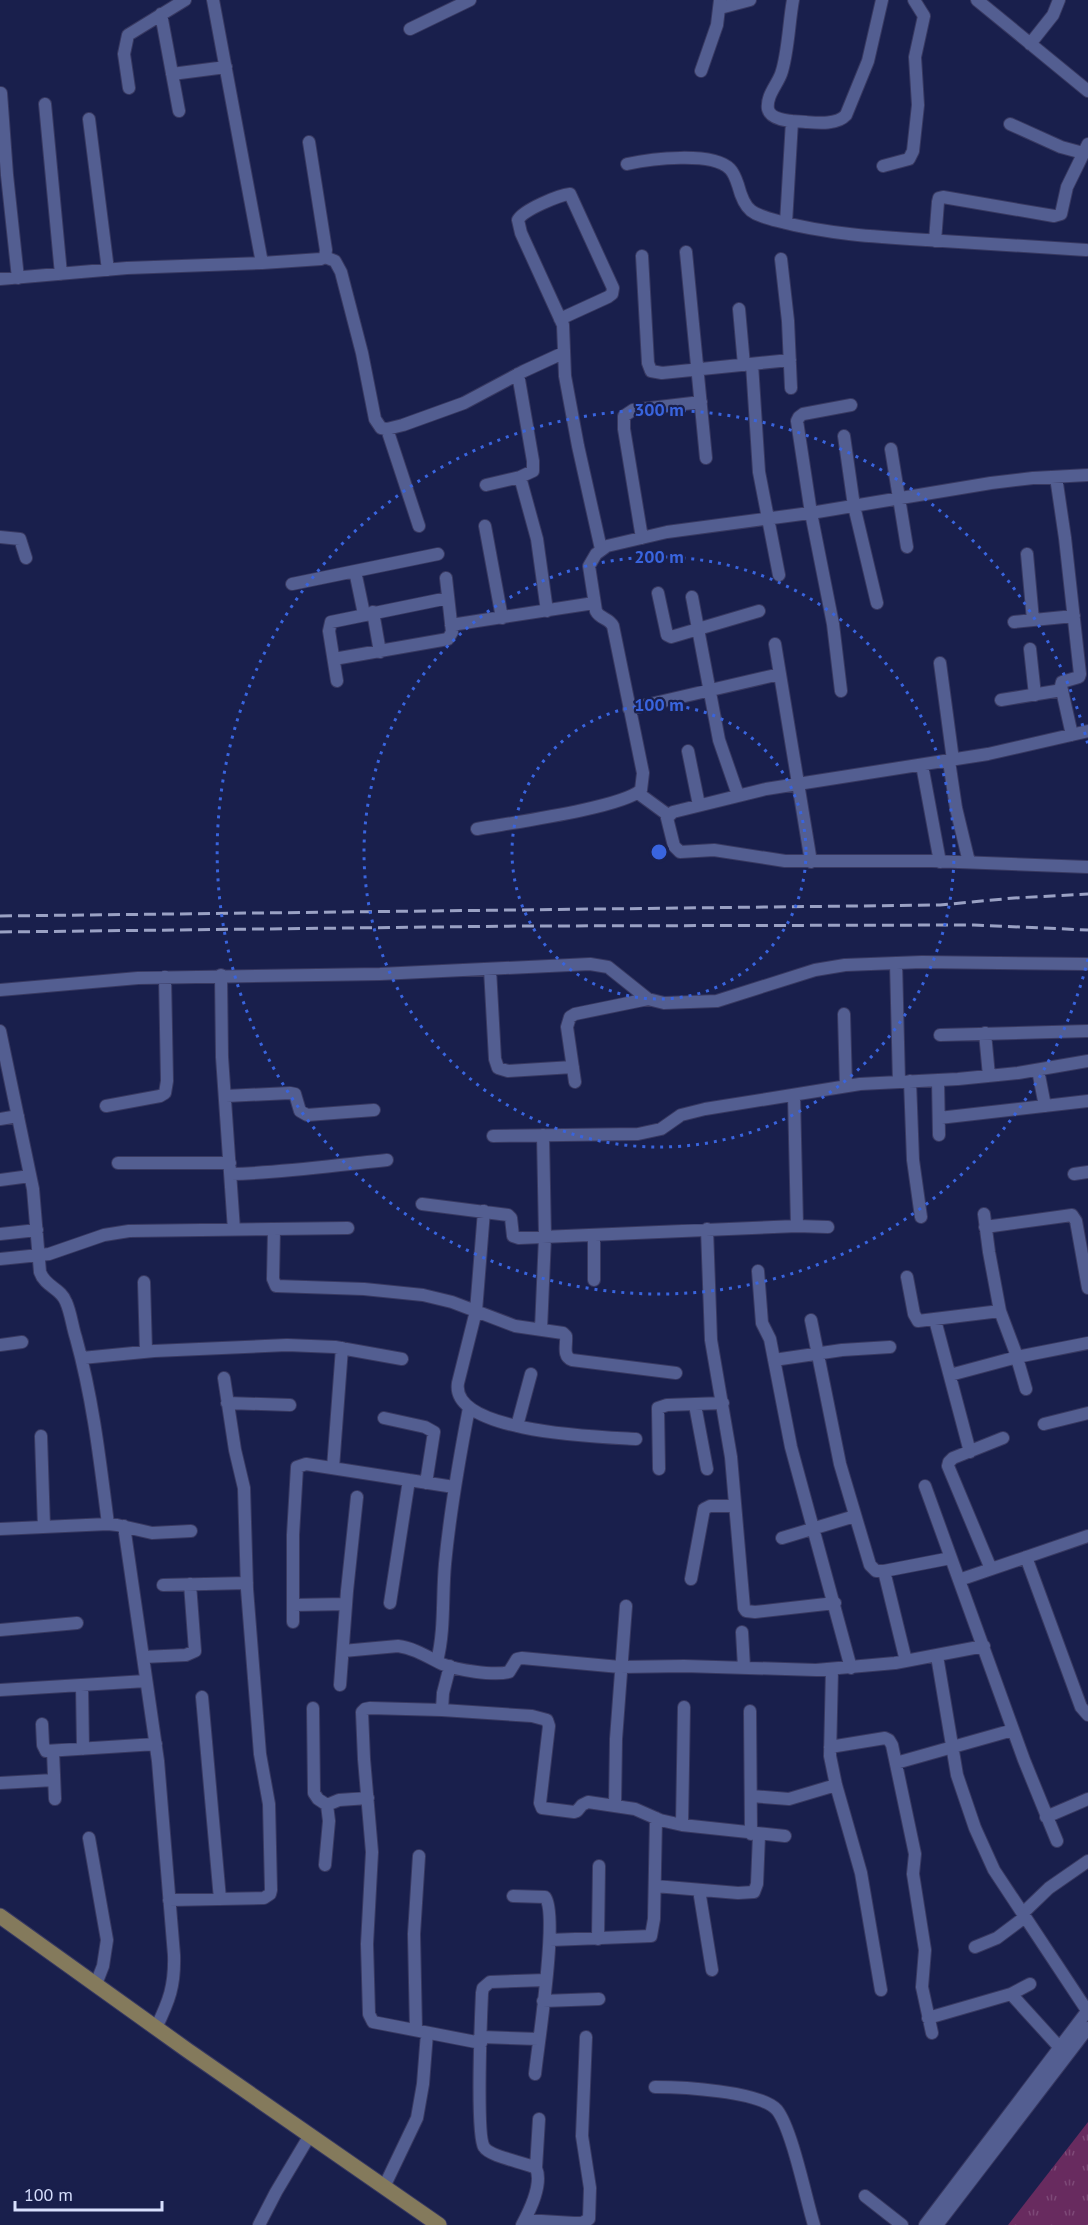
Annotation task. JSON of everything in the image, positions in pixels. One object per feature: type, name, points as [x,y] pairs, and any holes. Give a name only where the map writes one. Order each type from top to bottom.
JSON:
[{"type":"main road","points":[[0,1916],[439,2225]]},
{"type":"street","points":[[129,88],[125,65],[125,43],[128,35],[185,0]]},
{"type":"street","points":[[213,0],[262,263]]},
{"type":"street","points":[[410,29],[470,0]]},
{"type":"street","points":[[701,71],[717,25],[720,4],[750,0]]},
{"type":"street","points":[[793,0],[782,73],[771,93],[768,109],[774,116],[792,121],[833,122],[843,119],[846,115],[868,61],[882,0]]},
{"type":"street","points":[[883,166],[909,159],[914,151],[918,105],[915,57],[924,16],[914,0]]},
{"type":"street","points":[[976,0],[1088,91]]},
{"type":"street","points":[[1030,44],[1053,15],[1059,0]]},
{"type":"street","points":[[160,14],[179,111]]},
{"type":"street","points":[[172,74],[226,66]]},
{"type":"street","points":[[1,93],[18,278]]},
{"type":"street","points":[[45,104],[61,274]]},
{"type":"street","points":[[89,119],[108,270]]},
{"type":"street","points":[[786,223],[792,121]]},
{"type":"street","points":[[935,241],[938,202],[939,198],[943,197],[1047,214],[1061,214],[1067,187],[1086,149],[1061,147],[1010,124]]},
{"type":"street","points":[[309,142],[326,250],[325,256]]},
{"type":"street","points":[[627,164],[670,157],[706,160],[726,166],[736,178],[744,205],[748,210],[786,223],[832,231],[935,241],[1086,250]]},
{"type":"street","points":[[560,319],[608,297],[612,294],[613,288],[570,194],[562,195],[526,211],[518,220],[521,233],[560,319],[564,333],[565,376],[601,549]]},
{"type":"street","points":[[686,252],[706,458]]},
{"type":"street","points":[[0,279],[108,270],[316,260],[325,256]]},
{"type":"street","points":[[325,256],[335,261],[341,272],[362,353],[375,419],[381,428],[403,426],[464,403],[563,353]]},
{"type":"street","points":[[642,256],[649,367],[656,373],[790,360]]},
{"type":"street","points":[[781,259],[788,321],[791,388]]},
{"type":"street","points":[[739,309],[767,520],[779,575]]},
{"type":"street","points":[[486,485],[529,474],[534,467],[518,374]]},
{"type":"street","points":[[642,537],[624,429],[624,416],[633,410],[701,402]]},
{"type":"street","points":[[841,690],[833,624],[811,513],[797,421],[803,414],[851,405]]},
{"type":"street","points":[[387,429],[419,526]]},
{"type":"street","points":[[844,436],[854,506],[877,603]]},
{"type":"street","points":[[891,449],[907,547]]},
{"type":"street","points":[[477,829],[598,806],[641,790],[644,779],[613,626],[611,622],[598,615],[594,603],[589,566],[601,549],[642,537],[767,520],[1015,480],[1088,475]]},
{"type":"street","points":[[520,477],[537,539],[547,611]]},
{"type":"street","points":[[1056,477],[1074,616],[1079,677],[1062,682],[1072,735]]},
{"type":"street","points":[[485,526],[502,618]]},
{"type":"street","points":[[0,537],[20,539],[26,558]]},
{"type":"street","points":[[292,584],[438,554]]},
{"type":"street","points":[[1027,554],[1033,620]]},
{"type":"street","points":[[355,571],[380,652]]},
{"type":"street","points":[[334,659],[448,639],[452,632],[446,578]]},
{"type":"street","points":[[658,592],[667,635],[676,636],[759,611]]},
{"type":"street","points":[[692,597],[719,740],[738,795]]},
{"type":"street","points":[[337,681],[329,631],[331,622],[448,598]]},
{"type":"street","points":[[451,625],[594,603]]},
{"type":"street","points":[[1014,622],[1074,616]]},
{"type":"street","points":[[775,644],[811,862]]},
{"type":"street","points":[[1030,649],[1035,695]]},
{"type":"street","points":[[940,663],[956,808],[969,862]]},
{"type":"street","points":[[629,709],[780,674]]},
{"type":"street","points":[[1001,700],[1062,690]]},
{"type":"street","points":[[668,815],[738,795],[798,783],[951,761],[1088,731]]},
{"type":"street","points":[[688,752],[699,805]]},
{"type":"street","points":[[922,765],[939,862]]},
{"type":"street","points":[[638,793],[668,815]]},
{"type":"street","points":[[668,815],[668,825],[674,846],[678,851],[714,850],[766,860],[811,862],[969,862],[1088,867]]},
{"type":"street","points":[[0,990],[165,977],[380,974],[600,965],[617,972],[648,999],[664,1003],[717,1001],[831,967],[896,963],[1088,964]]},
{"type":"street","points":[[896,963],[905,1082],[921,1217]]},
{"type":"street","points":[[490,969],[495,1059],[498,1068],[508,1071],[573,1067]]},
{"type":"street","points":[[221,975],[222,1057],[234,1230]]},
{"type":"street","points":[[106,1106],[160,1096],[165,1093],[167,1081],[165,977]]},
{"type":"street","points":[[575,1082],[567,1027],[570,1017],[648,999]]},
{"type":"street","points":[[844,1014],[846,1086]]},
{"type":"street","points":[[0,1031],[30,1176],[43,1279],[63,1295],[67,1303],[82,1358],[95,1420],[108,1524]]},
{"type":"street","points":[[940,1035],[1088,1031]]},
{"type":"street","points":[[985,1033],[989,1076]]},
{"type":"street","points":[[493,1136],[645,1133],[661,1129],[681,1115],[692,1111],[846,1086],[989,1076],[1088,1061]]},
{"type":"street","points":[[1038,1070],[1044,1106]]},
{"type":"street","points":[[938,1080],[939,1135]]},
{"type":"street","points":[[226,1096],[295,1094],[300,1111],[307,1115],[374,1110]]},
{"type":"street","points":[[794,1095],[797,1226]]},
{"type":"street","points":[[939,1118],[1088,1101]]},
{"type":"street","points":[[0,1119],[18,1116]]},
{"type":"street","points":[[541,1329],[545,1237],[543,1135]]},
{"type":"street","points":[[118,1163],[280,1172],[387,1160]]},
{"type":"street","points":[[1074,1174],[1088,1172]]},
{"type":"street","points":[[0,1180],[30,1176]]},
{"type":"street","points":[[422,1204],[508,1215],[511,1218],[511,1232],[515,1238],[707,1229],[828,1227]]},
{"type":"street","points":[[484,1211],[476,1311],[457,1390],[460,1400],[469,1408],[491,1419],[517,1426],[561,1433],[636,1439]]},
{"type":"street","points":[[984,1214],[1000,1311],[1026,1389]]},
{"type":"street","points":[[985,1227],[1072,1215],[1076,1221],[1088,1288]]},
{"type":"street","points":[[0,1259],[40,1256],[115,1233],[143,1230],[348,1228]]},
{"type":"street","points":[[707,1229],[711,1340],[731,1457],[741,1593],[746,1611],[769,1611],[835,1603]]},
{"type":"street","points":[[0,1234],[37,1230]]},
{"type":"street","points":[[274,1230],[273,1279],[276,1286],[364,1289],[423,1295],[452,1302],[515,1326],[563,1333],[566,1336],[566,1354],[572,1360],[676,1373]]},
{"type":"street","points":[[594,1235],[594,1280]]},
{"type":"street","points":[[758,1271],[762,1323],[770,1340],[791,1447],[851,1668]]},
{"type":"street","points":[[907,1277],[915,1318],[922,1322],[1000,1311]]},
{"type":"street","points":[[144,1282],[146,1351]]},
{"type":"street","points":[[811,1320],[840,1464],[870,1565],[876,1571],[884,1571],[951,1558]]},
{"type":"street","points":[[936,1320],[970,1452]]},
{"type":"street","points":[[0,1345],[22,1342]]},
{"type":"street","points":[[950,1375],[1088,1343]]},
{"type":"street","points":[[82,1358],[146,1351],[287,1345],[342,1348],[402,1359]]},
{"type":"street","points":[[774,1360],[890,1347]]},
{"type":"street","points":[[333,1468],[342,1348]]},
{"type":"street","points":[[517,1426],[531,1374]]},
{"type":"street","points":[[170,1900],[264,1898],[270,1894],[271,1890],[268,1804],[260,1754],[247,1582],[244,1488],[224,1378]]},
{"type":"street","points":[[227,1403],[290,1405]]},
{"type":"street","points":[[659,1469],[658,1408],[667,1405],[723,1403]]},
{"type":"street","points":[[695,1405],[707,1469]]},
{"type":"street","points":[[437,1661],[442,1639],[443,1589],[454,1487],[469,1408]]},
{"type":"street","points":[[1044,1424],[1088,1413]]},
{"type":"street","points":[[384,1418],[425,1427],[434,1432],[426,1483]]},
{"type":"street","points":[[41,1436],[44,1527]]},
{"type":"street","points":[[991,1569],[948,1466],[954,1458],[1003,1438]]},
{"type":"street","points":[[293,1622],[292,1535],[296,1472],[301,1464],[454,1487]]},
{"type":"street","points":[[390,1603],[409,1480]]},
{"type":"street","points":[[925,1486],[1013,1730],[1057,1841]]},
{"type":"street","points":[[340,1684],[357,1497]]},
{"type":"street","points":[[691,1579],[704,1509],[710,1506],[735,1506]]},
{"type":"street","points":[[782,1538],[855,1516]]},
{"type":"street","points":[[0,1528],[108,1524],[152,1533],[191,1531]]},
{"type":"street","points":[[124,1526],[156,1744],[174,1955],[174,1984],[156,2028]]},
{"type":"street","points":[[959,1580],[1088,1536]]},
{"type":"street","points":[[1026,1557],[1081,1707],[1088,1715]]},
{"type":"street","points":[[884,1571],[906,1661]]},
{"type":"street","points":[[163,1585],[247,1582]]},
{"type":"street","points":[[143,1657],[186,1655],[195,1651],[190,1584]]},
{"type":"street","points":[[293,1605],[346,1604]]},
{"type":"street","points":[[615,1806],[620,1667],[626,1606]]},
{"type":"street","points":[[0,1630],[77,1623]]},
{"type":"street","points":[[742,1632],[744,1667]]},
{"type":"street","points":[[343,1651],[406,1647],[450,1666],[504,1673],[511,1669],[517,1659],[522,1658],[620,1667],[851,1668],[937,1656],[984,1646]]},
{"type":"street","points":[[925,2225],[1088,2011],[993,1870],[983,1850],[965,1801],[952,1747],[937,1656]]},
{"type":"street","points":[[442,1710],[443,1693],[450,1666]]},
{"type":"street","points":[[832,1669],[830,1747],[836,1785],[861,1874],[881,1990]]},
{"type":"street","points":[[0,1690],[147,1681]]},
{"type":"street","points":[[82,1685],[83,1749]]},
{"type":"street","points":[[202,1697],[220,1899]]},
{"type":"street","points":[[681,1825],[684,1707]]},
{"type":"street","points":[[313,1708],[314,1793],[327,1805],[329,1816],[325,1865]]},
{"type":"street","points":[[538,2039],[482,2040],[378,2023],[370,2019],[367,1944],[372,1852],[362,1718],[365,1709],[442,1710],[544,1718],[549,1726],[540,1799],[542,1808],[578,1811],[588,1802],[635,1809],[681,1825],[785,1836]]},
{"type":"street","points":[[655,1886],[738,1893],[753,1892],[758,1884],[751,1796],[750,1711]]},
{"type":"street","points":[[42,1724],[44,1749],[53,1751],[156,1744]]},
{"type":"street","points":[[896,1762],[1013,1730]]},
{"type":"street","points":[[830,1747],[885,1738],[890,1740],[892,1745],[915,1854],[913,1874],[925,1950],[922,1986],[932,2033]]},
{"type":"street","points":[[53,1751],[55,1799]]},
{"type":"street","points":[[0,1783],[54,1780]]},
{"type":"street","points":[[751,1796],[789,1799],[836,1785]]},
{"type":"street","points":[[327,1805],[339,1800],[368,1798]]},
{"type":"street","points":[[1046,1817],[1088,1799]]},
{"type":"street","points":[[550,1940],[651,1936],[655,1886],[656,1818]]},
{"type":"street","points":[[89,1838],[107,1940],[103,1966],[96,1984]]},
{"type":"street","points":[[384,2187],[417,2118],[423,2084],[422,2031],[414,1934],[419,1856]]},
{"type":"street","points":[[975,1947],[997,1938],[1024,1915],[1049,1888],[1088,1861]]},
{"type":"street","points":[[598,1939],[599,1866]]},
{"type":"street","points":[[699,1890],[712,1970]]},
{"type":"street","points":[[513,1896],[545,1897],[549,1905],[550,1940],[535,2074]]},
{"type":"street","points":[[536,2168],[489,2152],[482,2142],[482,1993],[486,1984],[546,1980]]},
{"type":"street","points":[[928,2018],[1011,1994],[1030,1984]]},
{"type":"street","points":[[1011,1994],[1061,2049]]},
{"type":"street","points":[[543,2001],[599,1999]]},
{"type":"street","points":[[937,2225],[1088,2028]]},
{"type":"street","points":[[539,2119],[536,2168],[538,2181],[523,2222],[590,2222],[591,2188],[582,2136],[586,2037]]},
{"type":"street","points":[[656,2087],[689,2088],[740,2095],[757,2099],[773,2107],[783,2122],[814,2225]]},
{"type":"street","points":[[259,2225],[310,2136]]},
{"type":"street","points":[[865,2196],[902,2225]]},
{"type":"green space","points":[[1088,2122],[1088,2225],[1008,2225]]},
{"type":"railway","points":[[0,916],[940,905],[1088,894]]},
{"type":"railway","points":[[0,932],[521,926],[974,925],[1088,930]]}]
